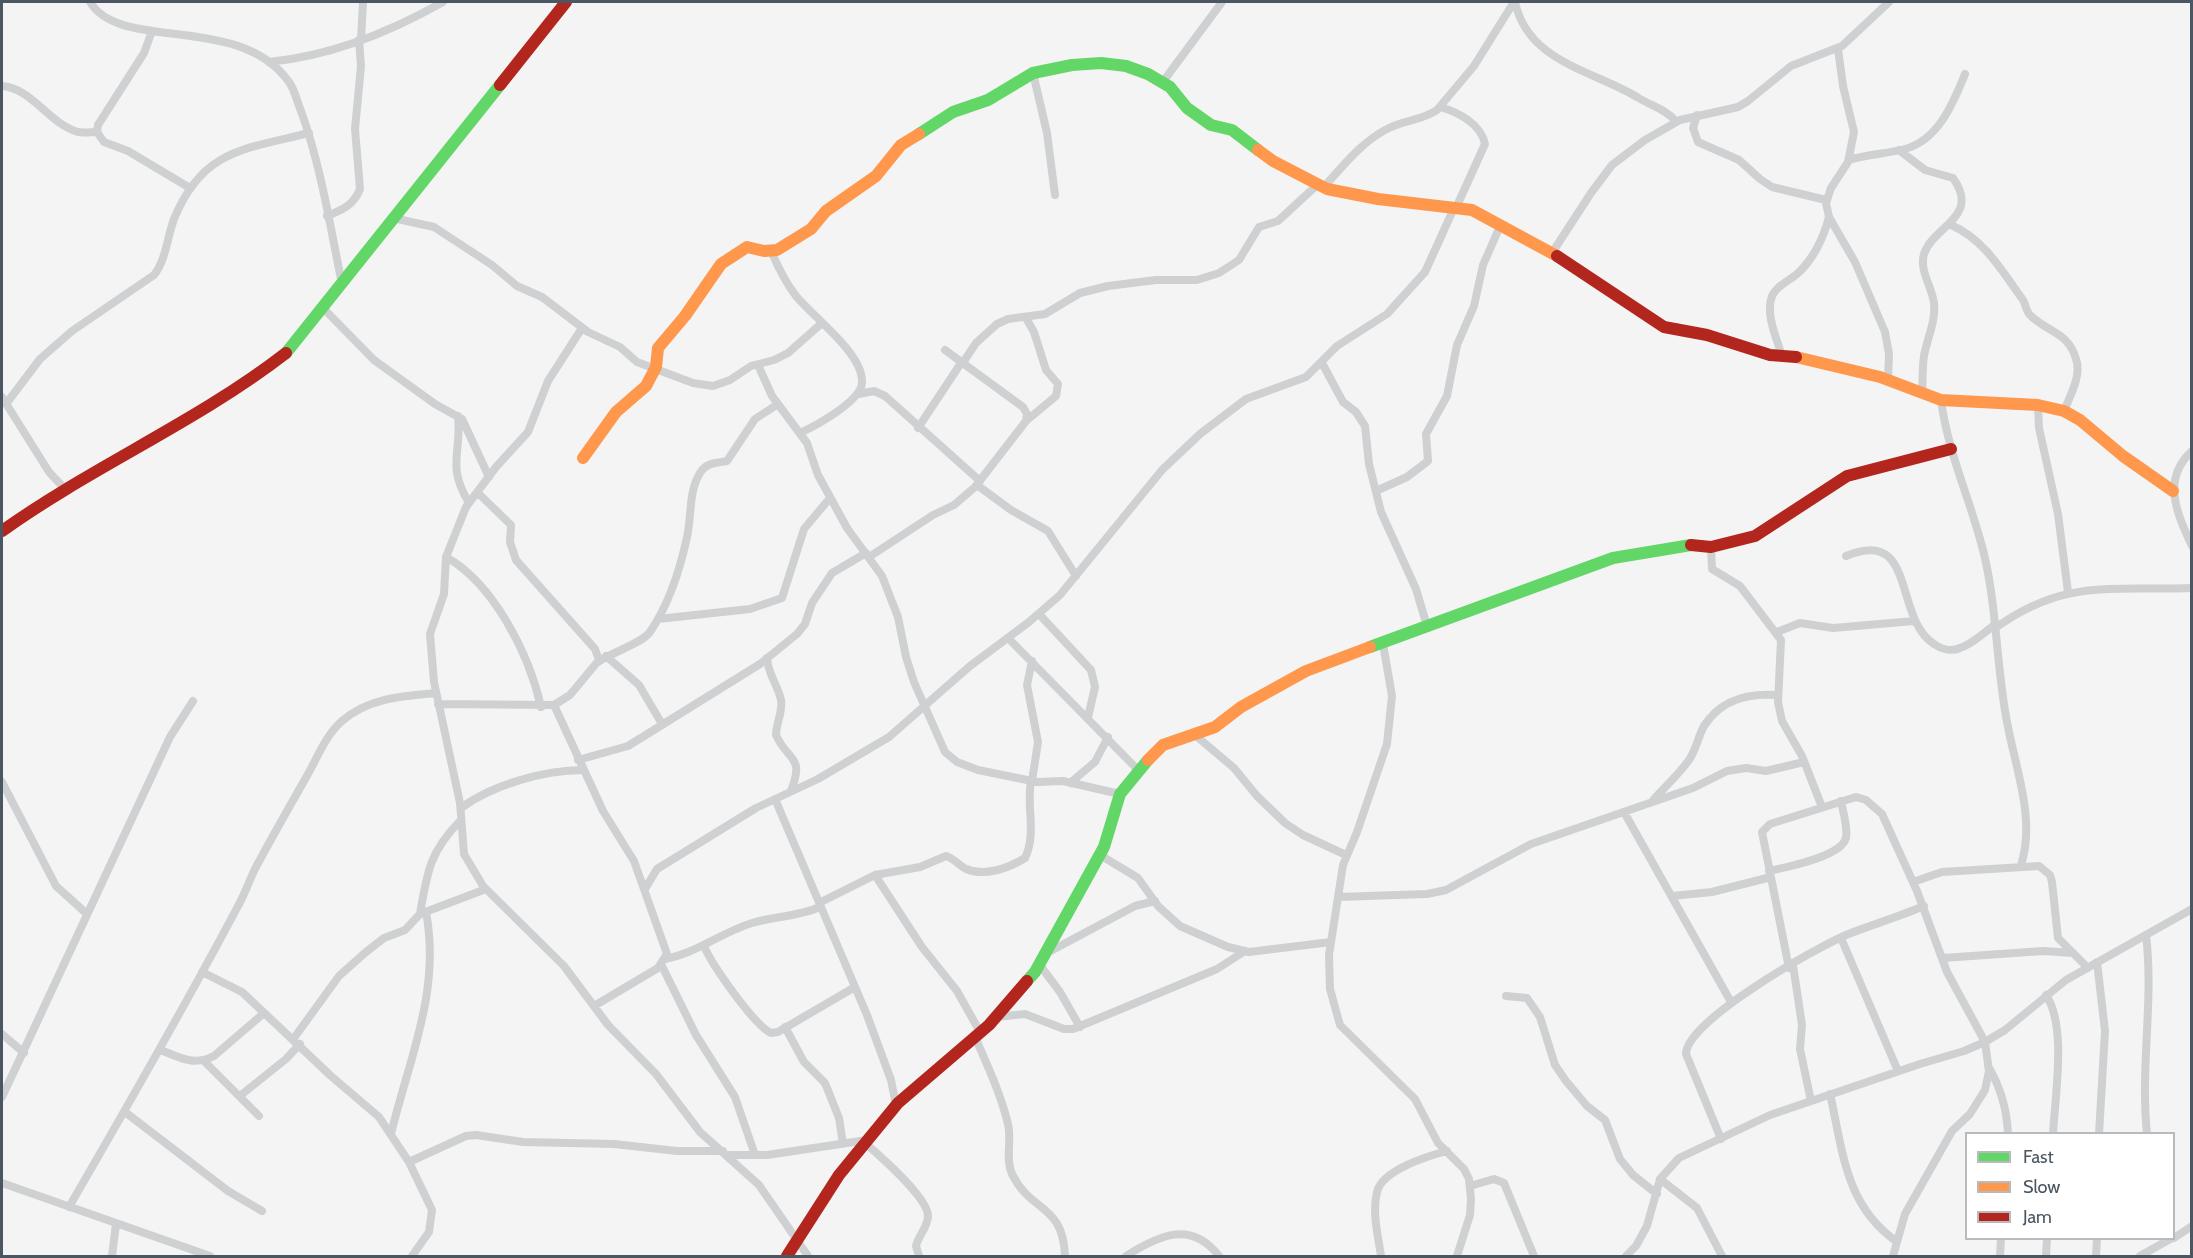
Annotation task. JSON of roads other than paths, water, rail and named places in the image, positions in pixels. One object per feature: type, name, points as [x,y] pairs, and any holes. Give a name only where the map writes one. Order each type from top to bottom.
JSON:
[{"type":"street","points":[[90,2],[102,16],[115,22],[152,31],[215,38],[235,44],[269,62],[291,84],[309,133],[342,284]]},
{"type":"street","points":[[327,216],[346,207],[357,198],[360,189],[356,129],[363,2]]},
{"type":"street","points":[[269,62],[288,60],[360,40],[414,19],[443,2]]},
{"type":"street","points":[[2,531],[63,488],[159,437],[262,373],[292,348],[566,2]]},
{"type":"street","points":[[1162,83],[1222,2]]},
{"type":"street","points":[[918,428],[976,343],[997,324],[1008,319],[1045,314],[1069,299],[1094,289],[1156,280],[1197,280],[1219,273],[1239,260],[1259,227],[1278,221],[1320,187],[1377,134],[1402,122],[1430,115],[1440,107],[1474,66],[1515,2]]},
{"type":"street","points":[[1515,2],[1528,32],[1553,57],[1659,107],[1676,121]]},
{"type":"street","points":[[1552,253],[1612,165],[1658,131],[1676,121],[1738,106],[1791,66],[1838,49],[1854,37],[1889,2]]},
{"type":"street","points":[[152,31],[144,53],[98,126],[97,132],[104,142],[128,151],[190,188]]},
{"type":"street","points":[[1838,49],[1842,86],[1854,132],[1849,159],[1826,200],[1829,217],[1855,262],[1885,332],[1889,354],[1888,380]]},
{"type":"street","points":[[584,458],[616,412],[645,386],[656,368],[658,348],[685,316],[721,264],[733,254],[747,248],[771,251],[812,229],[826,211],[876,176],[912,136],[953,112],[988,99],[1033,73],[1072,65],[1101,63],[1126,66],[1170,87],[1187,108],[1205,121],[1232,130],[1274,161],[1320,187],[1378,199],[1472,210],[1552,253],[1664,327],[1707,335],[1782,356],[1805,358],[1888,380],[1941,400],[2038,405],[2064,411],[2080,420],[2123,456],[2173,491]]},
{"type":"street","points":[[1033,73],[1047,133],[1055,195]]},
{"type":"street","points":[[1849,159],[1899,150],[1922,142],[1942,121],[1965,74]]},
{"type":"street","points":[[2,86],[19,91],[58,121],[78,132],[97,132]]},
{"type":"street","points":[[645,889],[657,869],[775,799],[875,746],[970,666],[1039,614],[1076,576],[1162,470],[1200,434],[1246,399],[1306,376],[1337,346],[1387,314],[1425,272],[1485,144],[1482,134],[1474,125],[1452,110],[1440,107]]},
{"type":"street","points":[[1696,115],[1693,128],[1698,142],[1739,160],[1772,187],[1826,200]]},
{"type":"street","points":[[63,488],[49,472],[4,401],[40,359],[72,331],[154,275],[161,266],[174,219],[190,188],[200,175],[223,157],[259,144],[309,133]]},
{"type":"street","points":[[1899,150],[1925,170],[1953,178],[1961,195],[1960,208],[1951,225],[1930,243],[1923,259],[1934,302],[1934,320],[1924,357],[1922,393]]},
{"type":"street","points":[[1782,356],[1770,309],[1772,297],[1778,288],[1798,273],[1824,234],[1829,217]]},
{"type":"street","points":[[393,218],[434,227],[492,265],[517,286],[542,297],[582,328],[620,347],[638,362],[693,383],[713,386],[730,381],[744,370],[788,353],[822,323]]},
{"type":"street","points":[[1376,490],[1407,477],[1428,461],[1425,434],[1447,396],[1457,345],[1474,306],[1483,265],[1501,224]]},
{"type":"street","points":[[1951,225],[1962,230],[1989,251],[2007,281],[2024,302],[2030,315],[2056,330],[2073,350],[2078,372],[2064,411]]},
{"type":"street","points":[[771,251],[795,295],[847,350],[861,374],[861,390],[858,394],[830,416],[800,433]]},
{"type":"street","points":[[322,308],[374,360],[435,404],[458,416],[468,426],[489,477]]},
{"type":"street","points":[[578,760],[628,746],[767,658],[797,634],[805,624],[812,603],[832,573],[867,555],[933,514],[954,505],[978,483],[1026,421],[1056,396],[1058,390],[1058,384],[1043,364],[1036,338],[1026,318]]},
{"type":"street","points":[[582,328],[548,381],[528,432],[469,503],[457,525],[446,557],[444,594],[430,634],[436,693],[460,808],[464,854],[471,869],[486,889],[551,951],[616,1033],[656,1074],[700,1132],[759,1185],[808,1257]]},
{"type":"street","points":[[945,350],[1023,407],[1027,414],[1026,421]]},
{"type":"street","points":[[1322,363],[1343,402],[1356,412],[1365,426],[1369,464],[1381,512],[1416,589],[1427,626]]},
{"type":"street","points":[[758,365],[778,404],[800,433],[813,456],[818,475],[847,528],[890,592],[906,657],[940,743],[951,758],[978,771],[1031,781],[1070,783],[1120,794]]},
{"type":"street","points":[[858,394],[874,391],[885,396],[978,483],[1011,510],[1048,531],[1076,576]]},
{"type":"street","points":[[1941,400],[1951,449],[1983,549],[1998,675],[2023,798],[2025,834],[2021,865]]},
{"type":"street","points":[[438,704],[541,707],[554,705],[570,695],[598,662],[606,656],[642,639],[658,619],[679,570],[687,537],[693,488],[703,469],[713,463],[728,461],[755,419],[778,404]]},
{"type":"street","points":[[2038,405],[2039,428],[2058,514],[2068,592]]},
{"type":"street","points":[[458,416],[459,430],[454,465],[457,480],[469,503]]},
{"type":"street","points":[[787,1257],[839,1175],[896,1106],[996,1017],[1042,959],[1100,855],[1111,830],[1120,794],[1138,770],[1163,745],[1215,726],[1241,707],[1306,671],[1613,558],[1685,545],[1711,547],[1735,543],[1755,536],[1847,476],[1951,449]]},
{"type":"street","points":[[2192,451],[2176,472],[2173,491],[2181,522],[2192,546]]},
{"type":"street","points":[[477,492],[508,520],[511,525],[510,542],[516,560],[596,649],[598,662]]},
{"type":"street","points":[[658,619],[750,609],[782,598],[804,529],[830,498]]},
{"type":"street","points":[[1711,547],[1712,569],[1734,580],[1777,632],[1782,651],[1777,695],[1782,721],[1804,762],[1822,807]]},
{"type":"street","points":[[1845,556],[1873,548],[1892,560],[1898,568],[1914,621],[1924,637],[1944,649],[1962,648],[2041,600],[2068,592],[2088,589],[2192,588]]},
{"type":"street","points":[[446,557],[467,572],[512,631],[532,674],[541,707]]},
{"type":"street","points":[[1039,614],[1091,670],[1095,687],[1088,717]]},
{"type":"street","points":[[1777,632],[1800,622],[1833,628],[1914,621]]},
{"type":"street","points":[[1008,638],[1138,770]]},
{"type":"street","points":[[1383,644],[1392,696],[1388,744],[1357,832],[1346,855],[1331,942],[1330,989],[1340,1025],[1415,1099],[1432,1134],[1464,1169],[1470,1186],[1470,1215],[1457,1257]]},
{"type":"street","points":[[606,656],[639,685],[662,724]]},
{"type":"street","points":[[767,658],[769,673],[777,686],[782,705],[776,735],[792,755],[798,770],[790,791]]},
{"type":"street","points":[[594,1006],[663,962],[753,923],[792,917],[820,905],[875,875],[920,867],[946,856],[963,867],[979,872],[991,871],[1025,858],[1032,824],[1028,796],[1038,742],[1028,685],[1032,661]]},
{"type":"street","points":[[69,1207],[160,1050],[273,840],[289,803],[325,741],[341,722],[355,712],[393,697],[436,693]]},
{"type":"street","points":[[1651,802],[1689,759],[1704,726],[1716,712],[1736,698],[1750,695],[1777,695]]},
{"type":"street","points":[[2,1097],[170,737],[193,701]]},
{"type":"street","points":[[554,705],[603,811],[634,861],[665,945],[663,962],[696,1035],[735,1097],[755,1155]]},
{"type":"street","points":[[1195,735],[1234,768],[1257,796],[1285,823],[1303,835],[1346,855]]},
{"type":"street","points":[[1070,783],[1095,762],[1108,738]]},
{"type":"street","points":[[1338,897],[1427,894],[1446,891],[1531,844],[1562,831],[1693,788],[1727,771],[1746,768],[1766,771],[1804,762]]},
{"type":"street","points":[[460,808],[486,793],[546,773],[583,770]]},
{"type":"street","points":[[2,782],[56,886],[87,914]]},
{"type":"street","points":[[1811,1101],[1800,1049],[1801,1014],[1763,845],[1765,828],[1856,797],[1866,800],[1882,814],[1924,906],[1947,972],[1985,1042],[1988,1065],[1984,1090],[1970,1113],[1952,1131],[1941,1148],[1905,1214],[1893,1257]]},
{"type":"street","points":[[775,799],[881,1051],[896,1106]]},
{"type":"street","points":[[1672,897],[1712,892],[1831,853],[1841,847],[1846,834],[1840,801]]},
{"type":"street","points":[[1624,812],[1731,1002]]},
{"type":"street","points":[[391,1134],[424,1019],[430,963],[430,935],[423,913],[428,867],[437,847],[461,820]]},
{"type":"street","points":[[1100,855],[1138,878],[1166,914],[1180,926],[1228,947],[1245,951],[1331,942]]},
{"type":"street","points":[[1913,882],[1942,872],[2021,865],[2039,866],[2050,875],[2055,931],[2058,938],[2088,968]]},
{"type":"street","points":[[875,875],[922,947],[957,991],[977,1035],[1008,1123],[1010,1171],[1026,1193],[1053,1216],[1062,1229],[1066,1240],[1065,1257]]},
{"type":"street","points":[[241,1095],[286,1059],[348,966],[384,938],[405,930],[423,913],[486,889]]},
{"type":"street","points":[[1042,959],[1135,906],[1155,900]]},
{"type":"street","points":[[1720,1139],[1686,1054],[1686,1045],[1693,1035],[1731,1002],[1841,938],[1924,906]]},
{"type":"street","points":[[1626,1257],[1636,1246],[1647,1226],[1660,1179],[1679,1158],[1770,1115],[1985,1042],[2005,1030],[2046,995],[2088,968],[2192,909]]},
{"type":"street","points":[[2146,935],[2150,971],[2145,1062],[2147,1132]]},
{"type":"street","points":[[1841,938],[1898,1071]]},
{"type":"street","points":[[704,946],[720,974],[767,1031],[778,1032],[855,987]]},
{"type":"street","points":[[996,1017],[1025,1014],[1064,1029],[1080,1027],[1217,969],[1245,951]]},
{"type":"street","points":[[1943,958],[2043,951],[2073,953]]},
{"type":"street","points":[[1042,959],[1080,1027]]},
{"type":"street","points":[[2097,963],[2105,1031],[2099,1132]]},
{"type":"street","points":[[202,972],[233,986],[297,1041],[331,1076],[380,1117],[409,1162],[432,1210],[429,1232],[412,1257]]},
{"type":"street","points":[[2046,995],[2051,1003],[2057,1029],[2053,1132]]},
{"type":"street","points":[[1506,996],[1527,998],[1540,1017],[1555,1065],[1587,1106],[1605,1120],[1620,1159],[1633,1175],[1657,1194]]},
{"type":"street","points":[[160,1050],[194,1062],[204,1060],[214,1056],[264,1013]]},
{"type":"street","points":[[786,1028],[804,1062],[825,1083],[839,1118],[843,1144]]},
{"type":"street","points":[[2,1034],[24,1053]]},
{"type":"street","points":[[204,1060],[260,1116]]},
{"type":"street","points":[[1988,1065],[1997,1080],[2008,1132]]},
{"type":"street","points":[[1830,1094],[1854,1193],[1869,1218],[1896,1241]]},
{"type":"street","points":[[125,1112],[228,1191],[262,1211]]},
{"type":"street","points":[[409,1162],[466,1136],[476,1135],[523,1142],[614,1144],[677,1151],[755,1155],[866,1142]]},
{"type":"street","points":[[866,1142],[910,1188],[927,1211],[928,1219],[916,1246],[919,1257]]},
{"type":"street","points":[[1381,1257],[1376,1223],[1377,1191],[1380,1185],[1399,1169],[1425,1156],[1447,1151]]},
{"type":"street","points":[[1470,1186],[1494,1179],[1504,1183],[1534,1257]]},
{"type":"street","points":[[1660,1179],[1697,1208],[1722,1257]]},
{"type":"street","points":[[2,1183],[209,1256]]},
{"type":"street","points":[[112,1257],[116,1224]]},
{"type":"street","points":[[2175,1237],[2192,1226]]},
{"type":"street","points":[[1126,1257],[1164,1236],[1191,1234],[1203,1239],[1219,1257]]},
{"type":"street","points":[[2000,1257],[2001,1240]]},
{"type":"street","points":[[2046,1257],[2047,1240]]},
{"type":"street","points":[[2096,1257],[2097,1240]]},
{"type":"street","points":[[2155,1240],[2156,1249]]},
{"type":"street","points":[[2140,1257],[2170,1240]]}]
